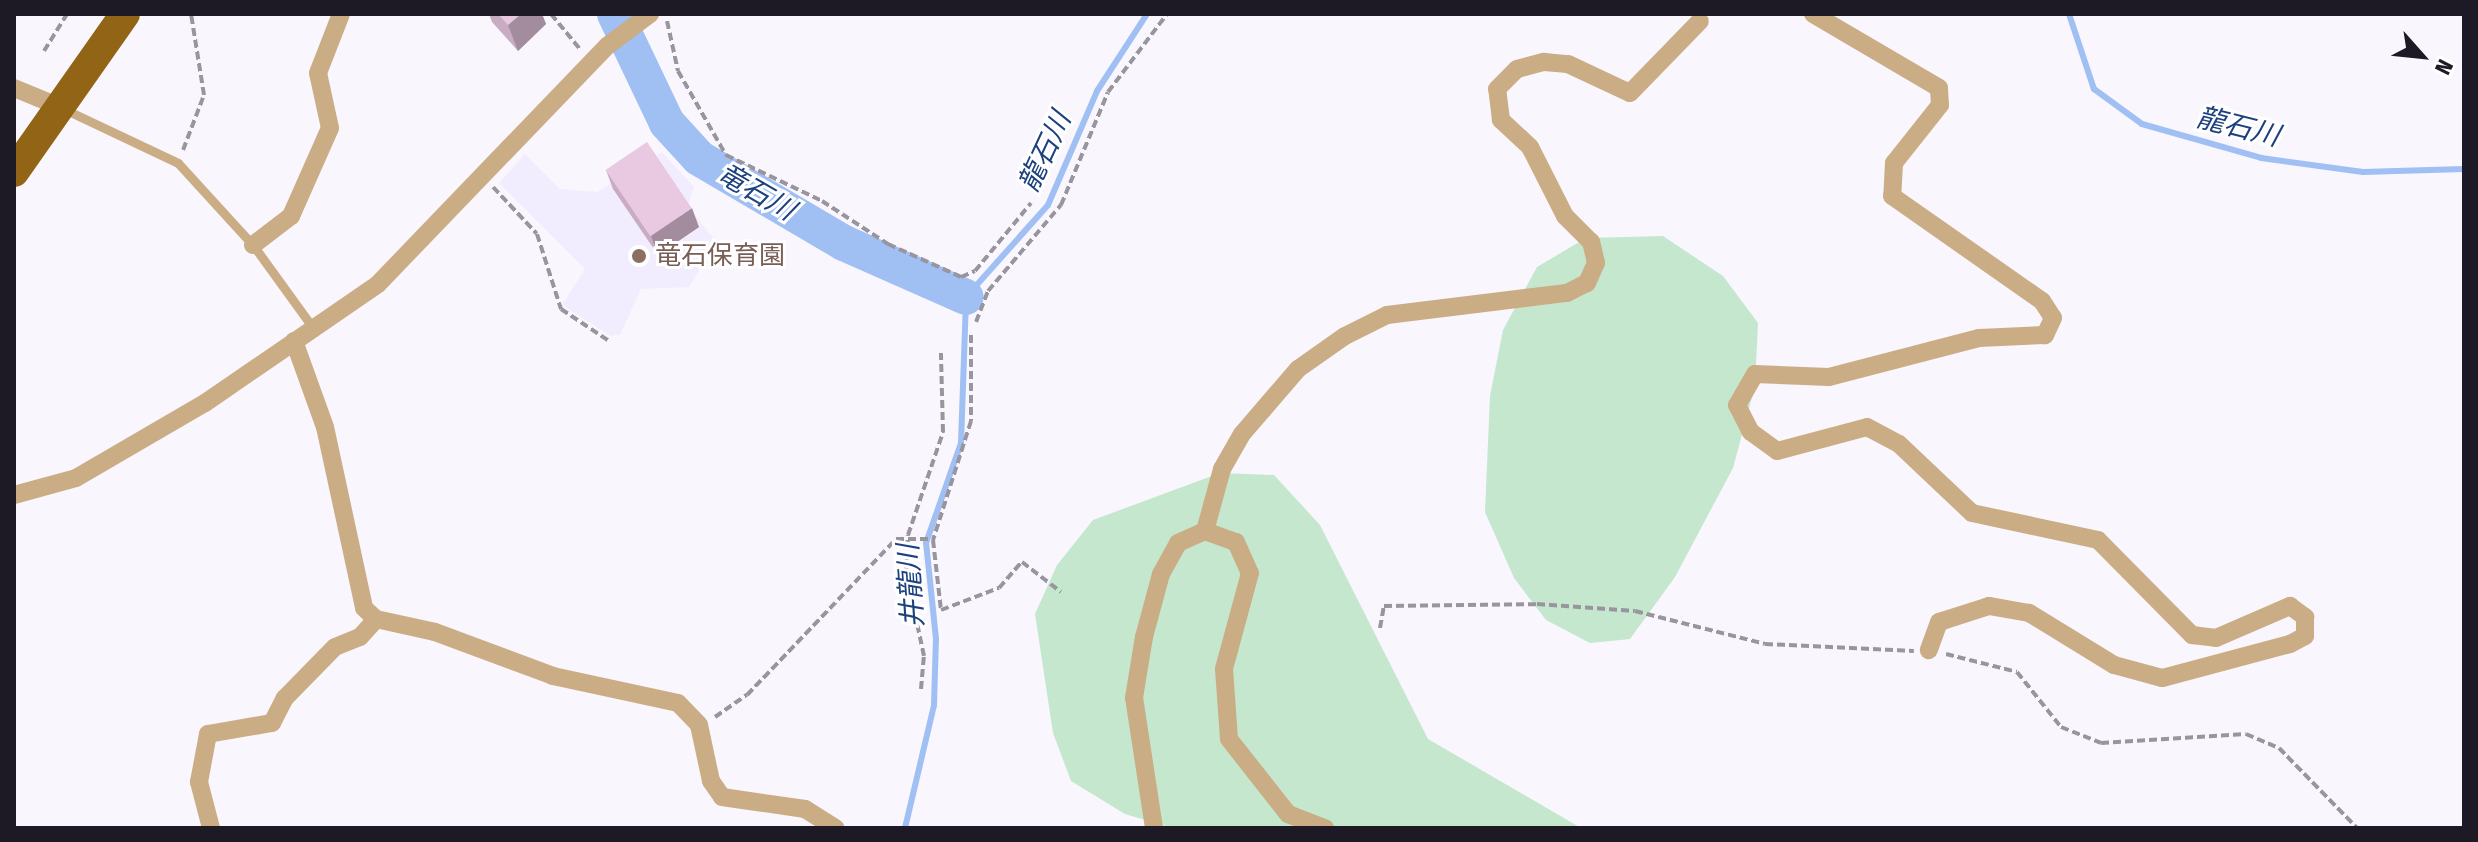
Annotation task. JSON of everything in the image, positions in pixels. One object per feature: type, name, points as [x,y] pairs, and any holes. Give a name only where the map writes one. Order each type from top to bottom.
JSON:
[{"type":"highway","points":[[14,172],[125,14]]},
{"type":"street","points":[[253,245],[291,216],[330,128],[318,73],[341,14]]},
{"type":"street","points":[[14,495],[76,478],[294,341],[378,284],[486,180],[607,46],[650,14]]},
{"type":"street","points":[[1813,14],[1939,88],[1940,105],[1894,163],[1892,196],[2042,301],[2053,318],[2045,335],[1979,338],[1829,377],[1755,374],[1737,405],[1751,432],[1777,451],[1867,427],[1899,444],[1972,513],[2098,540],[2192,635],[2216,638],[2290,606],[2305,617],[2305,636],[2290,644],[2162,678],[2114,665],[2029,613],[1989,606],[1939,622],[1929,650]]},
{"type":"street","points":[[1205,531],[1222,469],[1242,434],[1298,369],[1345,336],[1387,315],[1567,293],[1587,283],[1596,263],[1591,242],[1565,216],[1530,147],[1501,120],[1497,89],[1517,69],[1544,62],[1568,64],[1630,93],[1702,16]]},
{"type":"street","points":[[14,88],[60,107]]},
{"type":"street","points":[[294,341],[325,427],[364,608],[376,619],[435,632],[553,676],[662,696],[699,725],[711,781],[722,797],[805,809],[836,828]]},
{"type":"street","points":[[1154,828],[1134,698],[1141,652],[1161,574],[1178,543],[1205,531],[1236,542],[1250,573],[1224,669],[1229,739],[1288,814],[1325,828]]},
{"type":"street","points":[[211,828],[199,782],[208,734],[272,723],[285,698],[335,647],[360,637],[376,619]]},
{"type":"lane","points":[[60,107],[178,163],[253,245],[313,328]]},
{"type":"path","points":[[44,51],[67,14]]},
{"type":"path","points":[[178,163],[204,95],[191,14]]},
{"type":"path","points":[[551,14],[592,63]]},
{"type":"path","points":[[666,14],[678,71],[726,155],[822,201],[888,244],[961,277],[975,271],[1031,203]]},
{"type":"path","points":[[976,322],[988,291],[1061,205],[1108,92],[1167,14]]},
{"type":"path","points":[[486,180],[537,234],[561,309],[609,341]]},
{"type":"path","points":[[971,335],[969,434],[931,539],[941,610],[999,588],[1022,562],[1061,592]]},
{"type":"path","points":[[921,689],[911,536],[943,432],[941,353]]},
{"type":"path","points":[[699,725],[747,695],[881,554],[911,536],[931,539]]},
{"type":"path","points":[[1380,628],[1384,606],[1537,604],[1635,611],[1765,644],[1929,650],[2017,672],[2061,727],[2101,743],[2246,734],[2268,743],[2357,828]]},
{"type":"shaded area","name":"竜石保育園","points":[[662,152],[694,187],[688,206],[716,242],[689,287],[641,289],[620,335],[611,336],[562,305],[585,269],[499,183],[525,154],[560,189],[597,192]]},
{"type":"green space","points":[[1663,236],[1723,276],[1758,323],[1755,386],[1733,468],[1675,577],[1630,639],[1590,643],[1546,620],[1514,578],[1485,512],[1490,396],[1503,330],[1537,267],[1586,238]]},
{"type":"green space","points":[[1220,473],[1274,475],[1320,525],[1428,739],[1581,828],[1172,828],[1125,814],[1071,781],[1053,733],[1035,614],[1057,565],[1093,520]]},
{"type":"building","points":[[498,14],[521,14],[508,25]]},
{"type":"building","points":[[647,142],[692,208],[650,236],[606,170]]},
{"type":"waterway","name":"竜石川","points":[[615,14],[667,123],[699,158],[844,243],[966,297]]},
{"type":"waterway","name":"井龍川","points":[[905,828],[934,705],[936,639],[926,543],[961,443],[966,297],[1048,205],[1097,91],[1147,14]]},
{"type":"waterway","name":"龍石川","points":[[2069,14],[2094,89],[2142,124],[2261,158],[2363,172],[2464,169]]},
{"type":"place","name":"竜石保育園","points":[[639,256]]}]
